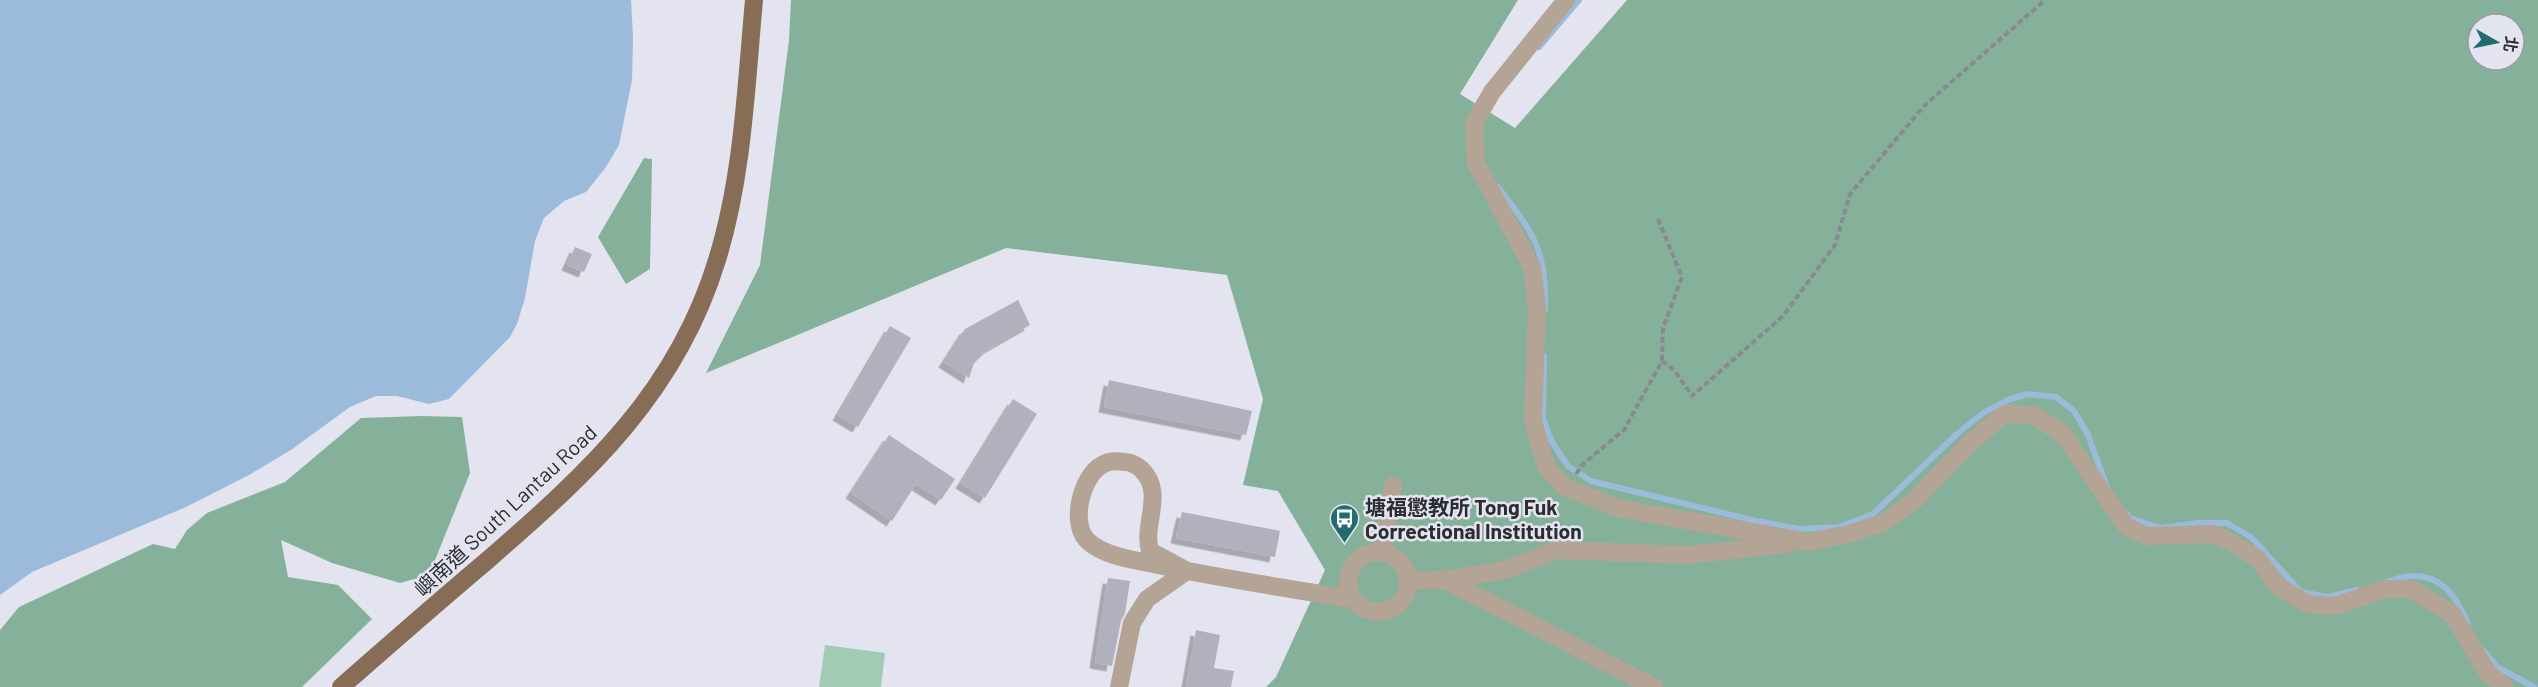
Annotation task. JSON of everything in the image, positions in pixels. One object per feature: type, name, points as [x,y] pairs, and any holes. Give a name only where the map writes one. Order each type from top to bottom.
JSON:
[{"type":"main road","name":"嶼南道 South Lantau Road","points":[[341,687],[583,475],[636,415],[666,371],[698,309],[724,237],[737,171],[754,0]]},
{"type":"street","points":[[1566,0],[1492,92],[1474,123],[1476,163],[1532,267],[1537,306],[1533,421],[1546,467],[1565,487],[1617,508],[1809,542]]},
{"type":"street","points":[[1408,580],[1445,580],[1505,570],[1556,550],[1689,555],[1809,542],[1848,534],[1883,523],[1914,501],[1970,443],[2005,414],[2033,415],[2062,433],[2127,527],[2147,536],[2215,534],[2258,560],[2278,586],[2308,604],[2335,606],[2385,589],[2411,589],[2453,615],[2488,673],[2505,687]]},
{"type":"street","points":[[1187,571],[1150,551],[1147,541],[1154,494],[1152,483],[1146,474],[1137,465],[1128,462],[1102,465],[1089,481],[1079,504],[1079,524],[1087,541],[1124,557],[1187,571],[1343,598],[1350,594]]},
{"type":"street","points":[[1382,552],[1393,486]]},
{"type":"street","points":[[1382,552],[1400,561],[1406,570],[1408,580],[1407,590],[1397,605],[1380,612],[1362,608],[1350,594],[1348,576],[1357,560],[1364,555],[1382,552]]},
{"type":"street","points":[[1119,687],[1132,623],[1147,599],[1187,571]]},
{"type":"street","points":[[1445,580],[1654,687]]},
{"type":"path","points":[[1662,361],[1675,371],[1692,396],[1783,316],[1835,245],[1850,194],[1924,106],[2045,0]]},
{"type":"path","points":[[1583,464],[1624,430],[1662,361],[1662,328],[1682,277],[1658,219]]},
{"type":"green space","points":[[791,0],[1518,0],[1460,94],[1515,128],[1627,0],[2538,0],[2538,687],[1266,687],[1276,677],[1325,570],[1278,491],[1243,485],[1263,399],[1227,275],[1006,248],[706,373],[760,265],[789,40]]},
{"type":"green space","points":[[644,158],[652,159],[650,269],[626,284],[598,237]]},
{"type":"green space","points":[[462,417],[470,473],[429,575],[400,583],[332,563],[281,540],[288,577],[338,585],[372,619],[302,687],[0,687],[0,630],[19,607],[153,544],[175,549],[187,530],[207,513],[285,482],[361,418]]},
{"type":"green space","points":[[825,645],[885,653],[881,687],[819,687]]},
{"type":"water","points":[[0,0],[631,0],[632,80],[619,145],[606,167],[586,192],[564,201],[544,218],[535,241],[525,298],[517,324],[510,337],[449,399],[429,404],[397,396],[376,396],[350,407],[291,450],[249,475],[186,507],[32,572],[0,595]]},
{"type":"building","points":[[575,247],[592,254],[584,272],[567,265]]},
{"type":"building","points":[[1018,300],[1030,325],[988,349],[974,363],[969,378],[944,362],[965,329]]},
{"type":"building","points":[[890,326],[911,338],[858,427],[838,415]]},
{"type":"building","points":[[1109,380],[1252,411],[1246,435],[1104,407]]},
{"type":"building","points":[[1013,399],[1037,414],[985,498],[961,483]]},
{"type":"building","points":[[889,435],[955,479],[941,500],[916,484],[892,521],[851,493]]},
{"type":"building","points":[[1182,512],[1280,531],[1275,557],[1176,538]]},
{"type":"building","points":[[1108,578],[1130,581],[1112,666],[1095,663]]},
{"type":"building","points":[[1196,630],[1220,635],[1214,668],[1234,671],[1231,687],[1186,687]]},
{"type":"waterway","points":[[1539,47],[1579,0]]},
{"type":"waterway","points":[[1498,187],[1529,230],[1535,243],[1543,271],[1545,309]]},
{"type":"waterway","points":[[1544,356],[1543,419],[1552,442],[1568,466],[1591,481],[1752,520],[1799,529],[1839,527],[1873,514],[1958,433],[1983,413],[2010,399],[2028,394],[2056,397],[2074,411],[2088,435],[2106,484]]},
{"type":"waterway","points":[[2127,514],[2130,518],[2160,528],[2198,523],[2227,523],[2252,538],[2301,592],[2327,597],[2357,590]]},
{"type":"waterway","points":[[2387,582],[2401,577],[2422,576],[2440,583],[2454,597],[2468,624]]},
{"type":"waterway","points":[[2484,651],[2497,667],[2534,687]]},
{"type":"place","name":"塘福懲教所 Tong Fuk Correctional Institution","points":[[1344,544]]}]
